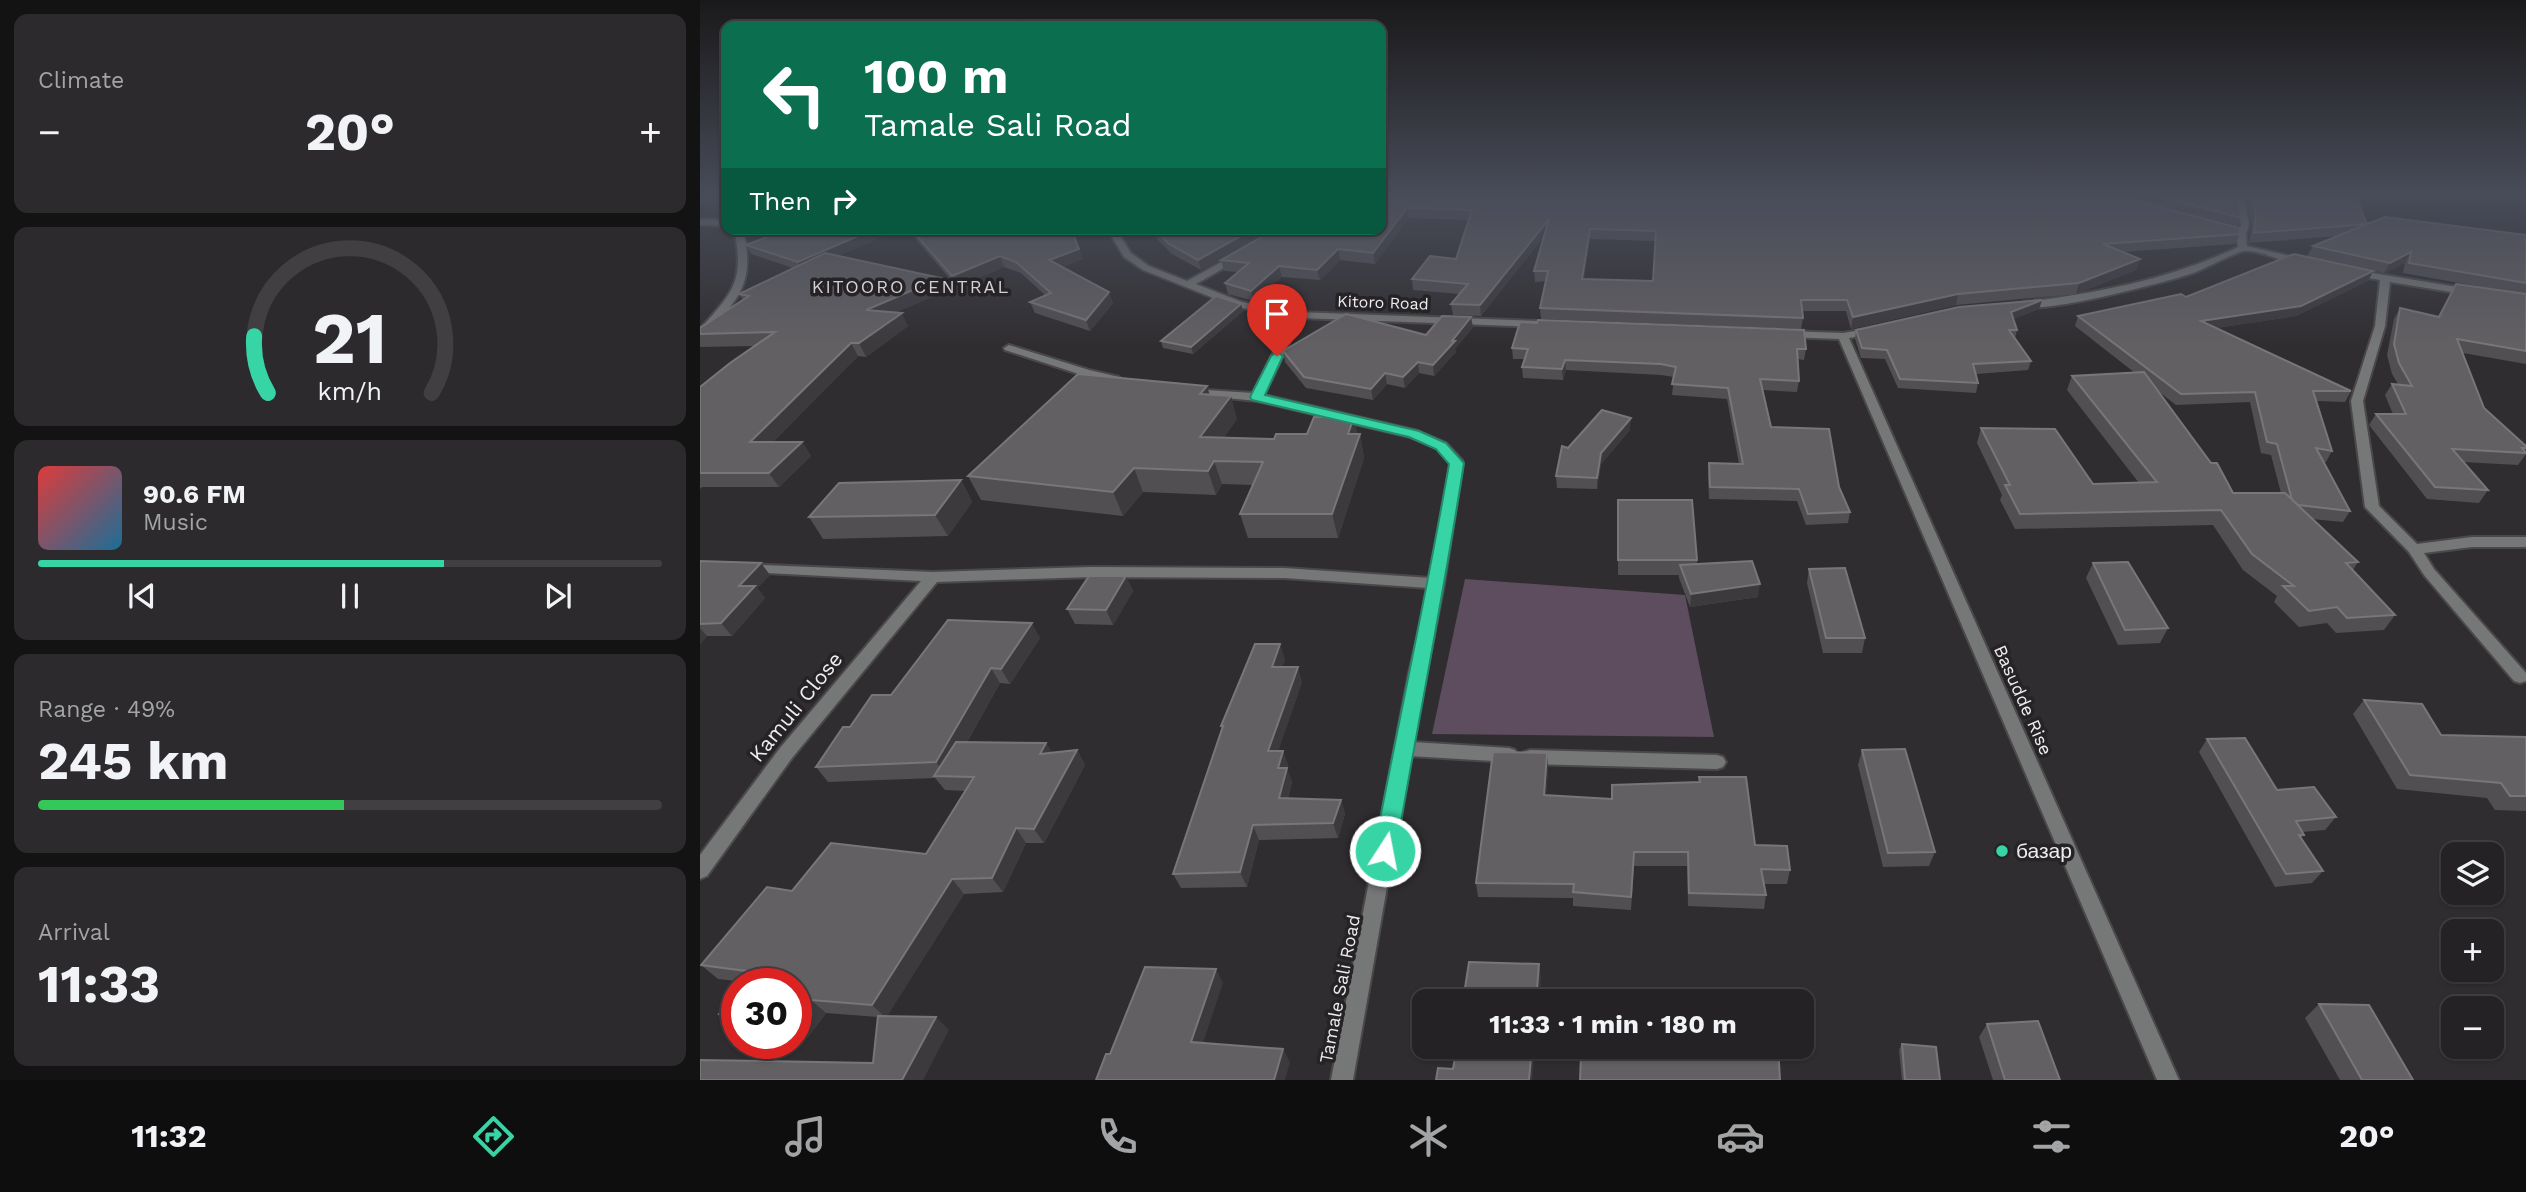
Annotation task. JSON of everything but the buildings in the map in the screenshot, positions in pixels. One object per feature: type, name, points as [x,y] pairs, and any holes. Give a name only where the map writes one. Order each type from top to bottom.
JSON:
[{"type":"street","points":[[700,336],[741,284],[743,258],[741,245]]},
{"type":"street","name":"Kitoro Road","points":[[1122,245],[1128,255],[1146,268],[1240,305],[1297,315],[1556,325]]},
{"type":"street","points":[[2007,306],[2083,299],[2170,277],[2212,263],[2243,248],[2320,265]]},
{"type":"street","points":[[1187,285],[1247,251]]},
{"type":"street","points":[[2346,271],[2475,292]]},
{"type":"street","points":[[2385,279],[2380,326],[2357,401],[2372,507],[2414,549],[2429,572],[2520,677]]},
{"type":"street","points":[[1177,390],[1257,397],[1297,315]]},
{"type":"street","points":[[1775,334],[1843,336],[1888,327]]},
{"type":"street","name":"Basudde Rise","points":[[1843,336],[2168,1080]]},
{"type":"street","points":[[1009,348],[1086,373],[1128,382]]},
{"type":"street","name":"Tamale Sali Road","points":[[1257,397],[1414,434],[1441,446],[1457,463],[1437,584],[1417,673],[1342,1080]]},
{"type":"street","points":[[2414,549],[2472,542],[2526,542]]},
{"type":"street","points":[[734,566],[933,577],[1091,572],[1284,573],[1437,584]]},
{"type":"street","name":"Kamuli Close","points":[[700,870],[786,753],[933,577]]},
{"type":"street","points":[[1404,749],[1544,758],[1717,762]]},
{"type":"shaded area","points":[[1465,579],[1685,595],[1714,737],[1432,734]]},
{"type":"place","name":"базар","points":[[2002,851]]},
{"type":"district","name":"KITOORO CENTRAL","points":[[911,287]]},
{"type":"route","points":[[1277,356],[1257,397],[1414,434],[1441,446],[1457,463],[1437,584],[1417,673],[1385,851]]}]
